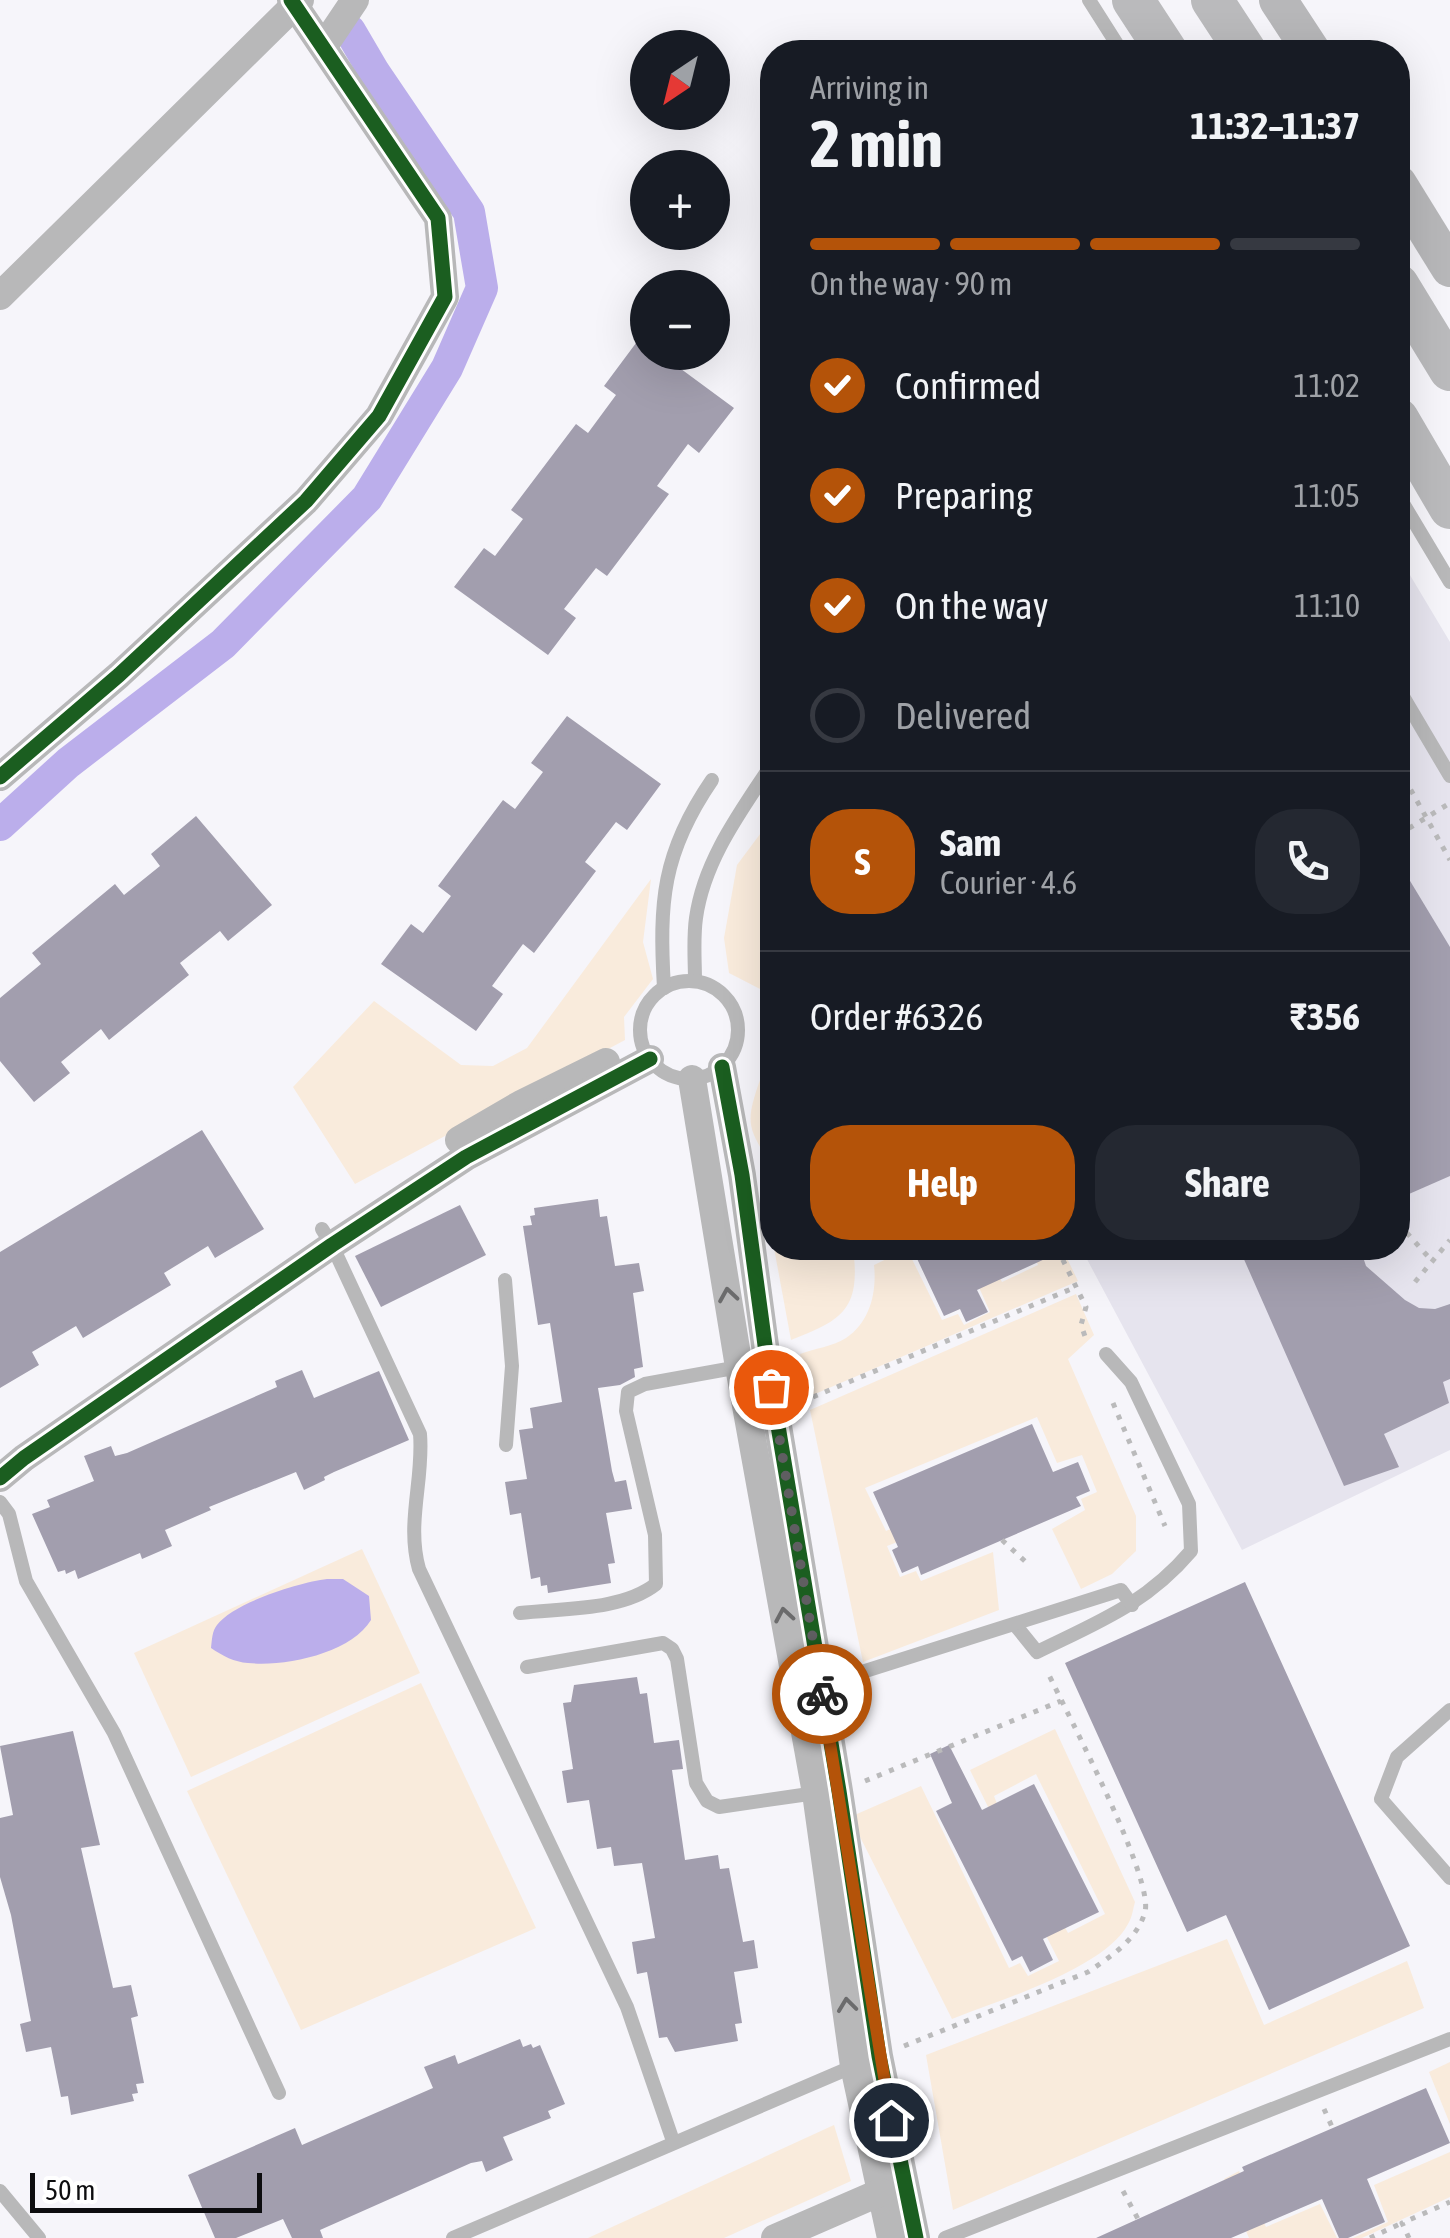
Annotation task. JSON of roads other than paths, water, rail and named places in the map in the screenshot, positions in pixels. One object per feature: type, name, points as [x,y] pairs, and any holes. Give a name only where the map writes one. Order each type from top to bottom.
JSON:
[{"type":"main road","points":[[1133,0],[1158,40]]},
{"type":"main road","points":[[1212,0],[1238,40]]},
{"type":"main road","points":[[1410,305],[1450,370]]},
{"type":"main road","points":[[1410,474],[1419,515]]},
{"type":"street","points":[[324,46],[354,0]]},
{"type":"street","points":[[1278,0],[1304,40]]},
{"type":"street","points":[[0,296],[296,1],[438,218],[445,297],[378,416],[306,501],[119,675],[0,777]]},
{"type":"street","points":[[1410,203],[1450,268]]},
{"type":"street","points":[[0,1455],[520,1104],[646,1052]]},
{"type":"street","points":[[722,1067],[742,1175],[776,1413],[808,1688]]},
{"type":"street","points":[[692,1079],[738,1361],[827,1792],[867,2061],[881,2192],[892,2238]]},
{"type":"street","points":[[0,1478],[327,1237]]},
{"type":"street","points":[[738,1361],[766,1349]]},
{"type":"street","points":[[867,2061],[916,2238]]},
{"type":"street","points":[[775,2238],[881,2192]]},
{"type":"lane","points":[[1089,0],[1114,40]]},
{"type":"lane","points":[[1419,515],[1450,582]]},
{"type":"lane","points":[[1410,708],[1450,776]]},
{"type":"lane","points":[[664,988],[661,940],[666,872],[689,814],[712,780]]},
{"type":"lane","points":[[695,982],[695,921],[702,886],[760,782]]},
{"type":"lane","points":[[679,982],[695,982],[724,995],[738,1024],[732,1055],[722,1067],[692,1079],[676,1077],[646,1052],[644,1012],[664,988],[679,982]]},
{"type":"lane","points":[[327,1237],[420,1434],[422,1452],[412,1546],[419,1569],[626,2007],[673,2141]]},
{"type":"lane","points":[[505,1280],[512,1366],[506,1446]]},
{"type":"lane","points":[[1016,1626],[1037,1652],[1132,1605],[1167,1580],[1191,1551],[1188,1504],[1131,1382],[1106,1354]]},
{"type":"lane","points":[[520,1613],[608,1602],[644,1593],[656,1584],[654,1535],[626,1411],[628,1392],[645,1384],[738,1361]]},
{"type":"lane","points":[[0,1502],[9,1514],[26,1581],[114,1733],[279,2094]]},
{"type":"lane","points":[[808,1688],[1121,1590],[1132,1605]]},
{"type":"lane","points":[[527,1667],[662,1643],[678,1659],[696,1783],[706,1801],[719,1807],[827,1792]]},
{"type":"lane","points":[[1450,1710],[1397,1757],[1382,1799],[1450,1878]]},
{"type":"lane","points":[[945,2238],[1450,2039]]},
{"type":"lane","points":[[453,2238],[867,2061]]},
{"type":"lane","points":[[0,2192],[39,2238]]},
{"type":"waterway","points":[[0,825],[68,763],[223,644],[367,498],[447,368],[482,288],[469,212],[350,31]]}]
